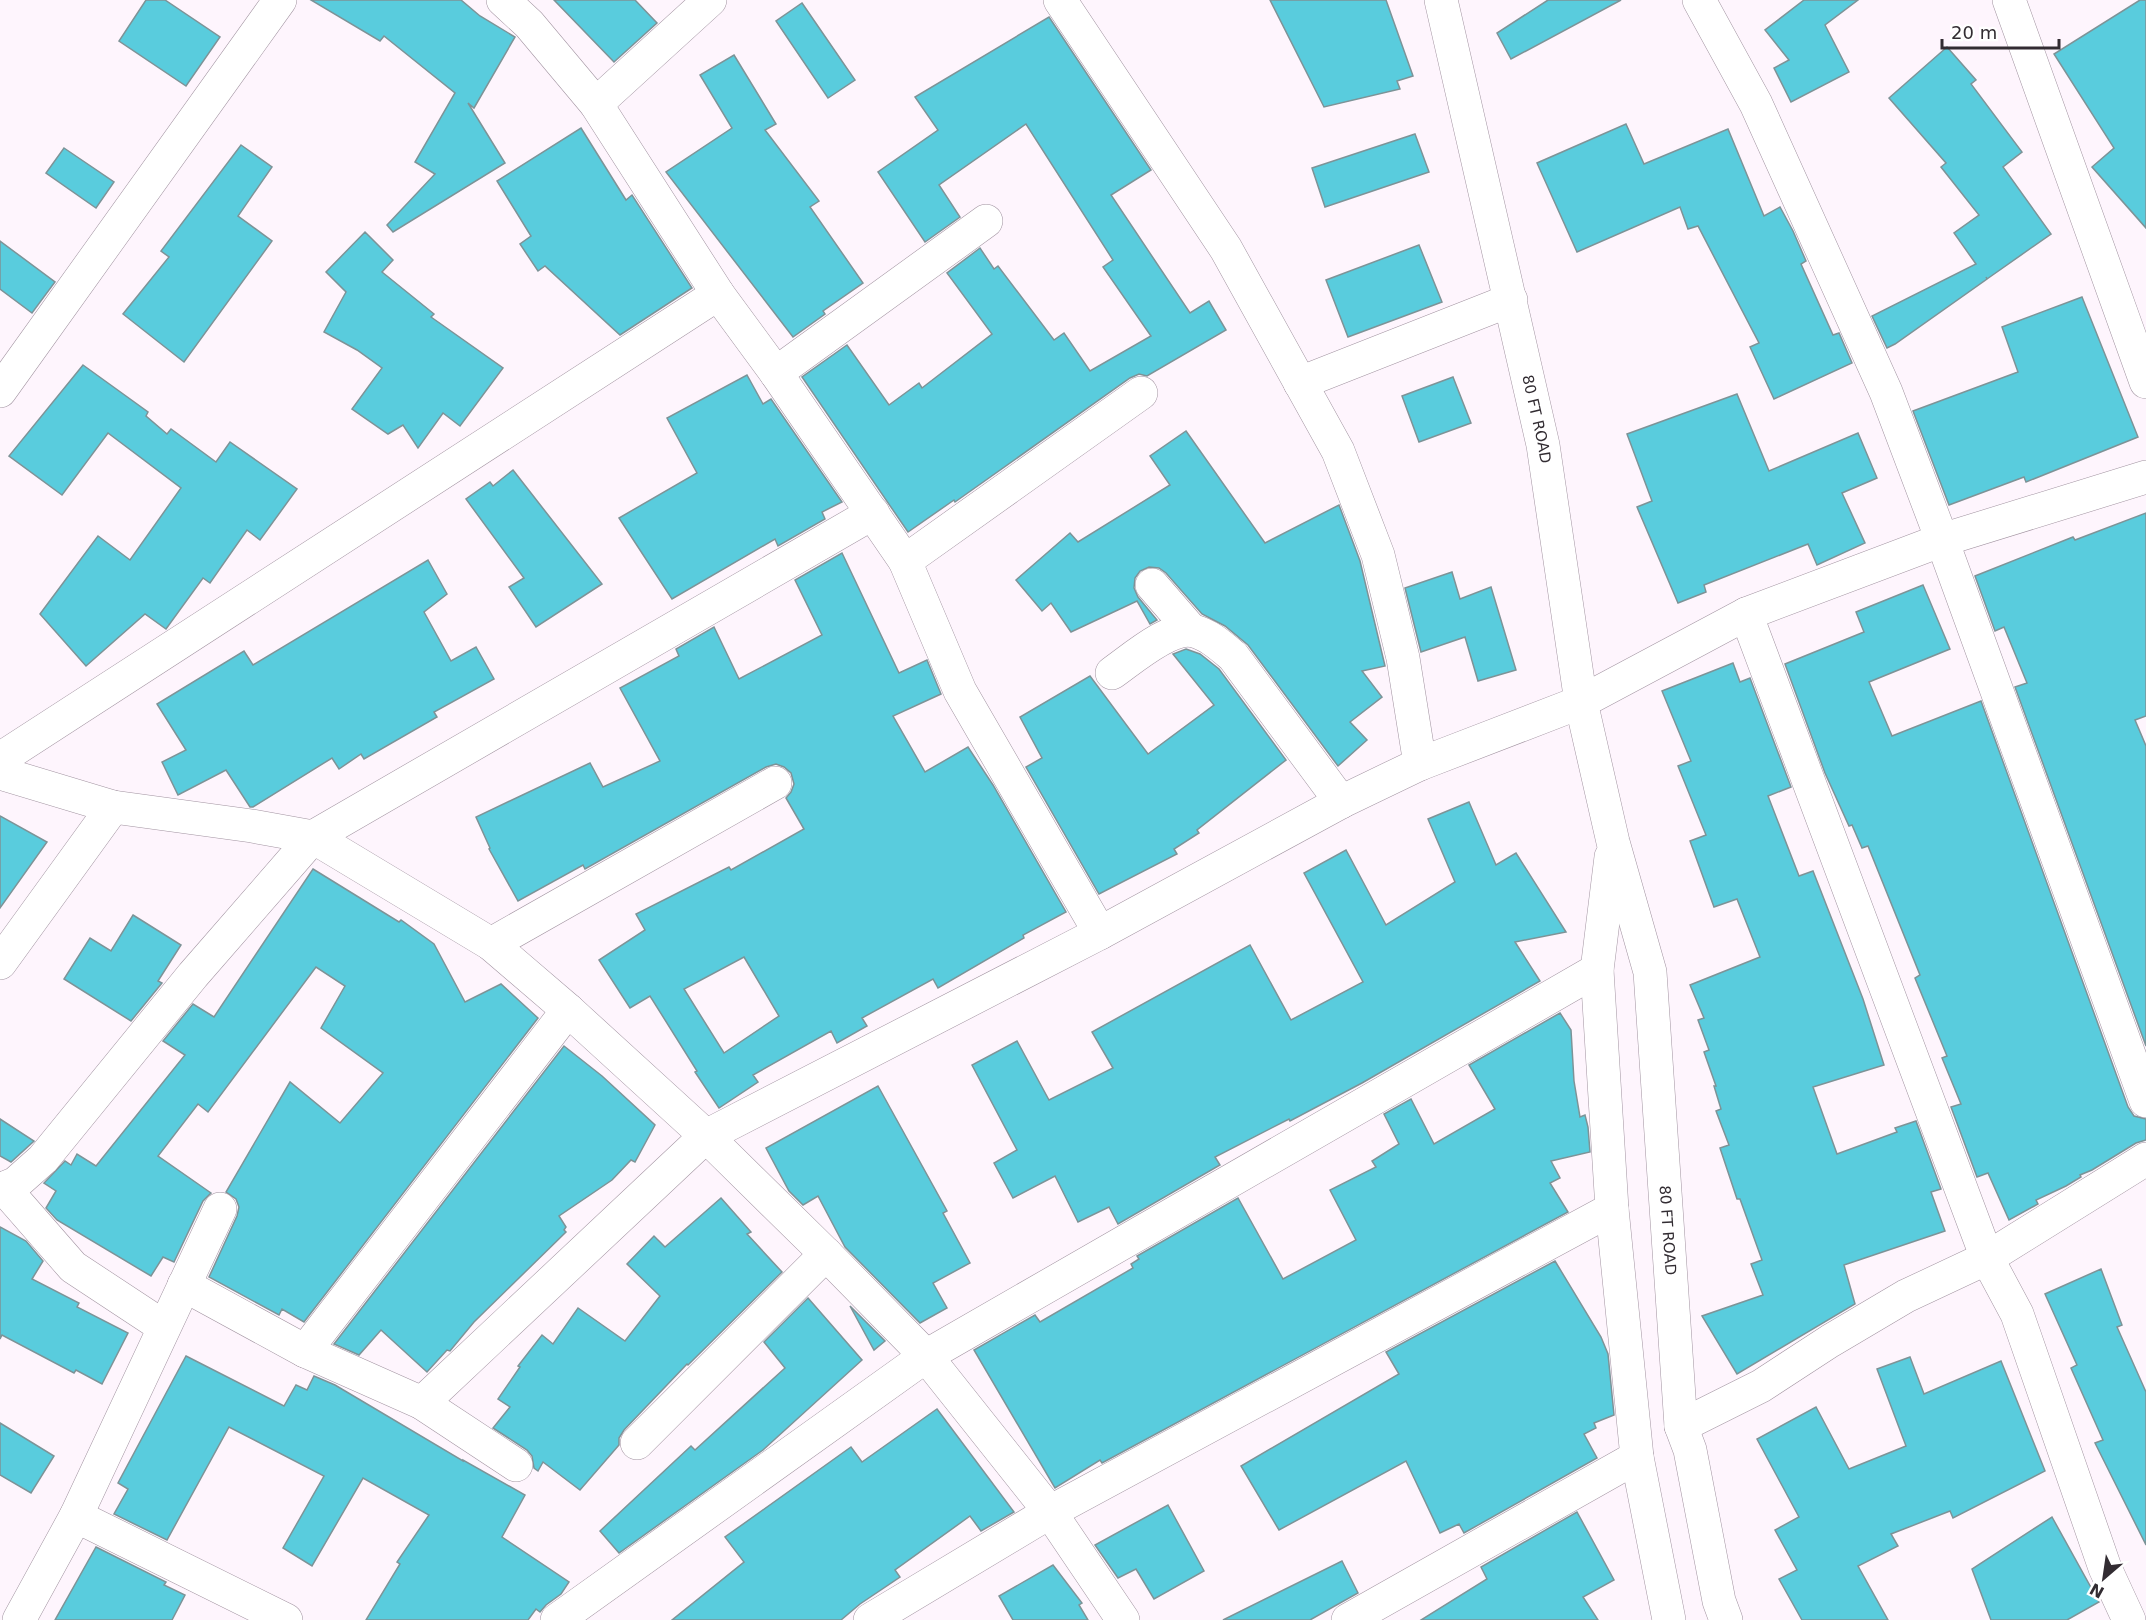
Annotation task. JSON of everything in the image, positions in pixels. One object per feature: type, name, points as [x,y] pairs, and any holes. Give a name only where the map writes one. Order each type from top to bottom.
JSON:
[{"type":"street","points":[[0,391],[280,0]]},
{"type":"street","points":[[503,0],[529,24],[596,104],[718,294],[776,373],[905,561],[960,691],[1100,933]]},
{"type":"street","points":[[596,104],[710,0]]},
{"type":"street","points":[[1060,0],[1226,249],[1338,451],[1378,555],[1403,658],[1420,764]]},
{"type":"street","name":"80 FT ROAD","points":[[1441,0],[1543,445],[1581,702],[1613,842],[1650,972],[1681,1426],[1689,1450],[1719,1601],[1726,1620]]},
{"type":"street","points":[[1699,0],[1756,104],[1886,392],[2146,1101]]},
{"type":"street","points":[[2009,0],[2146,382]]},
{"type":"street","points":[[776,373],[986,221]]},
{"type":"street","points":[[0,759],[718,294]]},
{"type":"street","points":[[1300,383],[1511,300]]},
{"type":"street","points":[[905,561],[1141,393]]},
{"type":"street","points":[[422,1403],[706,1136],[1100,933],[1341,802],[1420,764],[1581,702],[1746,615],[1942,540],[2146,477]]},
{"type":"street","points":[[164,1327],[73,1267],[2,1189],[16,1183],[44,1159],[193,975],[313,837],[873,513]]},
{"type":"street","points":[[1152,585],[1191,630],[1210,638],[1233,656],[1341,802]]},
{"type":"street","points":[[1746,615],[1987,1258],[2017,1314],[2105,1568],[2129,1620]]},
{"type":"street","points":[[1112,673],[1166,635],[1191,630]]},
{"type":"street","points":[[0,773],[113,807],[252,826],[313,837],[491,944],[568,1010],[706,1136],[926,1356],[1050,1512],[1123,1620]]},
{"type":"street","points":[[491,944],[775,783]]},
{"type":"street","points":[[0,963],[113,807]]},
{"type":"street","name":"80 FT ROAD","points":[[1613,842],[1597,970],[1612,1209],[1637,1457],[1666,1618]]},
{"type":"street","points":[[557,1620],[926,1356],[1597,970]]},
{"type":"street","points":[[305,1351],[568,1010]]},
{"type":"street","points":[[1681,1426],[1761,1386],[1830,1341],[1906,1296],[1987,1258],[2146,1159]]},
{"type":"street","points":[[19,1620],[76,1516],[220,1209]]},
{"type":"street","points":[[870,1620],[1050,1512],[1612,1209]]},
{"type":"street","points":[[637,1443],[826,1254]]},
{"type":"street","points":[[184,1285],[305,1351],[422,1403],[516,1465]]},
{"type":"street","points":[[1348,1620],[1637,1457]]},
{"type":"street","points":[[76,1516],[286,1620]]},
{"type":"building","points":[[146,0],[165,0],[220,37],[186,86],[119,41]]},
{"type":"building","points":[[311,0],[461,0],[480,16],[515,37],[474,108],[468,103],[505,163],[393,232],[387,225],[435,174],[415,162],[455,93],[384,36],[380,41]]},
{"type":"building","points":[[554,0],[635,0],[657,23],[614,62]]},
{"type":"building","points":[[1270,0],[1386,0],[1413,76],[1397,81],[1400,89],[1324,107]]},
{"type":"building","points":[[1548,0],[1621,0],[1511,59],[1497,33]]},
{"type":"building","points":[[1804,0],[1858,0],[1825,25],[1849,72],[1791,102],[1774,68],[1789,60],[1765,30]]},
{"type":"building","points":[[2140,0],[2146,0],[2146,228],[2092,167],[2114,148],[2054,54]]},
{"type":"building","points":[[802,3],[855,80],[828,98],[776,21]]},
{"type":"building","points":[[1049,17],[1151,170],[1111,195],[1190,313],[1209,301],[1226,330],[1147,376],[1139,374],[1130,378],[955,502],[954,500],[908,532],[802,377],[847,345],[889,405],[919,383],[922,388],[992,334],[947,273],[980,248],[994,269],[998,266],[1054,340],[1064,333],[1090,371],[1151,336],[1103,267],[1113,260],[1026,124],[939,185],[960,217],[925,242],[878,172],[938,130],[915,97]]},
{"type":"building","points":[[1947,47],[1976,80],[1971,84],[2022,152],[2003,167],[2051,234],[1887,348],[1872,316],[1976,264],[1954,233],[1979,215],[1941,167],[1946,163],[1889,98]]},
{"type":"building","points":[[734,55],[776,124],[765,130],[819,201],[810,207],[863,283],[823,311],[825,314],[793,337],[666,172],[732,128],[700,75]]},
{"type":"building","points":[[1626,124],[1644,164],[1728,129],[1764,216],[1780,207],[1793,231],[1806,261],[1801,264],[1833,335],[1839,333],[1852,363],[1774,399],[1750,347],[1759,343],[1698,226],[1688,229],[1680,207],[1577,252],[1537,163]]},
{"type":"building","points":[[581,128],[626,200],[632,195],[692,288],[620,335],[545,266],[538,271],[520,244],[531,236],[497,181]]},
{"type":"building","points":[[1415,134],[1429,172],[1325,207],[1312,168]]},
{"type":"building","points":[[241,145],[272,167],[238,216],[272,241],[184,362],[123,314],[169,257],[161,251]]},
{"type":"building","points":[[64,148],[114,182],[96,208],[46,173]]},
{"type":"building","points":[[365,232],[393,260],[382,272],[434,314],[431,317],[503,368],[460,426],[443,413],[418,448],[403,425],[388,434],[352,409],[382,368],[357,350],[324,332],[346,292],[326,272]]},
{"type":"building","points":[[0,241],[55,282],[32,313],[0,289]]},
{"type":"building","points":[[1419,245],[1442,302],[1348,337],[1326,280]]},
{"type":"building","points":[[2082,297],[2138,437],[2026,482],[2024,477],[1949,505],[1913,411],[2018,372],[2002,327]]},
{"type":"building","points":[[83,365],[148,412],[146,416],[167,434],[171,429],[216,462],[230,442],[297,489],[260,540],[247,530],[210,583],[203,578],[166,629],[145,614],[86,666],[40,614],[98,536],[130,560],[181,488],[108,433],[62,495],[9,456]]},
{"type":"building","points":[[747,375],[763,404],[771,399],[842,502],[822,512],[825,519],[778,546],[775,539],[672,599],[619,518],[697,473],[667,418]]},
{"type":"building","points":[[1453,377],[1471,423],[1419,442],[1402,396]]},
{"type":"building","points":[[1737,394],[1769,471],[1858,433],[1877,478],[1842,493],[1865,543],[1817,565],[1808,544],[1704,585],[1706,592],[1678,603],[1637,507],[1652,501],[1627,434]]},
{"type":"building","points":[[1186,431],[1265,543],[1339,505],[1360,561],[1385,666],[1362,671],[1382,697],[1350,722],[1367,740],[1338,766],[1248,645],[1225,626],[1202,614],[1159,568],[1149,567],[1140,571],[1135,578],[1134,588],[1138,597],[1157,620],[1150,624],[1137,601],[1071,632],[1051,603],[1042,611],[1016,580],[1070,533],[1078,542],[1170,485],[1150,456]]},
{"type":"building","points":[[513,470],[602,584],[536,627],[509,587],[524,578],[466,499],[490,482],[493,486]]},
{"type":"building","points":[[2146,513],[2146,716],[2135,720],[2146,746],[2146,1046],[2015,687],[2027,683],[2004,627],[1995,631],[1975,576],[2073,537],[2075,540]]},
{"type":"building","points":[[842,553],[899,673],[927,660],[941,694],[893,716],[925,772],[968,747],[993,785],[1066,912],[1023,935],[1024,938],[938,988],[933,979],[862,1018],[867,1026],[837,1043],[831,1031],[753,1075],[758,1082],[719,1108],[650,996],[630,1008],[599,960],[645,930],[636,914],[729,867],[731,870],[804,829],[786,798],[794,784],[791,773],[776,764],[766,767],[585,869],[583,865],[518,901],[489,849],[476,817],[590,763],[603,787],[660,761],[620,688],[679,656],[676,649],[714,627],[739,679],[822,635],[795,580]],"holes":[[[744,957],[779,1016],[724,1053],[684,989]]]},
{"type":"building","points":[[428,560],[447,594],[424,612],[451,661],[476,647],[494,679],[434,712],[437,717],[364,759],[361,754],[339,769],[332,758],[253,807],[250,807],[226,770],[178,795],[162,762],[186,750],[157,704],[244,651],[253,665]]},
{"type":"building","points":[[1452,572],[1460,599],[1491,587],[1516,670],[1478,681],[1465,637],[1421,652],[1405,588]]},
{"type":"building","points":[[1923,585],[1950,649],[1869,682],[1892,736],[1981,701],[2128,1107],[2134,1116],[2146,1119],[2146,1140],[2136,1143],[2080,1175],[2081,1177],[2066,1186],[2036,1200],[2038,1204],[2009,1220],[1988,1173],[1977,1177],[1951,1107],[1961,1104],[1942,1058],[1947,1056],[1915,978],[1920,975],[1868,846],[1862,848],[1852,825],[1849,826],[1825,773],[1785,664],[1864,632],[1856,612]]},
{"type":"building","points":[[1186,649],[1200,654],[1219,669],[1286,760],[1197,830],[1199,833],[1174,849],[1177,854],[1099,894],[1026,767],[1042,758],[1020,717],[1090,676],[1148,754],[1214,705],[1173,654]]},
{"type":"building","points":[[1733,663],[1740,682],[1750,678],[1791,787],[1768,796],[1799,876],[1813,871],[1863,999],[1884,1065],[1813,1087],[1837,1154],[1897,1132],[1895,1128],[1916,1121],[1941,1189],[1931,1192],[1945,1231],[1844,1265],[1855,1304],[1737,1374],[1702,1316],[1763,1295],[1751,1264],[1762,1260],[1740,1199],[1737,1199],[1720,1148],[1729,1145],[1716,1111],[1721,1109],[1704,1052],[1709,1050],[1698,1020],[1704,1018],[1690,985],[1760,957],[1737,899],[1714,907],[1690,841],[1706,835],[1678,766],[1691,761],[1662,691]]},
{"type":"building","points":[[1469,802],[1496,865],[1516,853],[1566,932],[1515,942],[1540,981],[1362,1083],[1215,1157],[1220,1165],[1118,1224],[1109,1207],[1078,1222],[1055,1176],[1013,1198],[994,1163],[1017,1150],[972,1065],[1017,1041],[1049,1100],[1113,1068],[1092,1032],[1250,945],[1291,1020],[1363,982],[1304,873],[1346,850],[1386,925],[1455,882],[1428,819]]},
{"type":"building","points":[[0,816],[47,842],[0,908]]},
{"type":"building","points":[[313,869],[399,922],[401,920],[434,944],[465,1002],[501,984],[538,1018],[304,1322],[282,1309],[279,1315],[209,1277],[239,1207],[236,1199],[226,1192],[290,1082],[340,1123],[383,1073],[321,1028],[345,986],[316,967],[208,1112],[198,1104],[158,1156],[211,1193],[203,1201],[174,1262],[163,1257],[151,1276],[57,1220],[46,1208],[56,1191],[44,1183],[65,1161],[71,1165],[77,1154],[96,1166],[185,1055],[163,1041],[193,1004],[214,1017]]},
{"type":"building","points":[[133,915],[181,945],[158,981],[162,983],[131,1021],[64,979],[90,938],[111,951]]},
{"type":"building","points":[[1560,1013],[1571,1030],[1574,1081],[1580,1117],[1585,1115],[1588,1127],[1590,1152],[1551,1161],[1560,1178],[1550,1183],[1568,1212],[1102,1463],[1100,1460],[1055,1488],[974,1350],[1035,1315],[1040,1322],[1133,1268],[1131,1264],[1139,1259],[1137,1256],[1238,1198],[1283,1279],[1356,1240],[1330,1190],[1376,1167],[1372,1161],[1399,1144],[1384,1114],[1411,1099],[1434,1144],[1495,1109],[1469,1065]]},
{"type":"building","points":[[564,1046],[602,1076],[655,1125],[635,1162],[631,1160],[612,1180],[559,1216],[566,1227],[564,1230],[566,1232],[474,1322],[450,1351],[447,1350],[427,1372],[381,1330],[359,1355],[334,1344]]},
{"type":"building","points":[[878,1086],[947,1211],[943,1213],[970,1263],[933,1283],[947,1308],[920,1323],[845,1247],[818,1196],[803,1205],[789,1191],[766,1148]]},
{"type":"building","points":[[0,1119],[34,1141],[11,1162],[0,1156]]},
{"type":"building","points":[[721,1198],[751,1232],[747,1234],[782,1272],[687,1364],[624,1430],[619,1438],[619,1445],[580,1490],[543,1462],[538,1471],[534,1468],[532,1456],[527,1450],[493,1428],[510,1407],[498,1399],[520,1367],[518,1366],[542,1335],[553,1344],[578,1308],[625,1341],[660,1296],[627,1264],[654,1236],[665,1247]]},
{"type":"building","points":[[0,1227],[26,1241],[43,1261],[32,1279],[79,1303],[77,1307],[128,1333],[102,1384],[76,1370],[74,1373],[2,1335],[0,1339]]},
{"type":"building","points":[[1555,1261],[1601,1337],[1608,1354],[1614,1415],[1594,1423],[1596,1428],[1584,1434],[1597,1458],[1464,1533],[1459,1524],[1440,1533],[1406,1461],[1279,1530],[1241,1466],[1399,1374],[1386,1352]]},
{"type":"building","points":[[2101,1269],[2122,1325],[2117,1327],[2146,1392],[2146,1545],[2095,1443],[2103,1440],[2071,1368],[2077,1365],[2045,1294]]},
{"type":"building","points":[[808,1298],[862,1360],[763,1450],[619,1553],[600,1531],[691,1446],[695,1450],[785,1368],[764,1342]]},
{"type":"building","points":[[850,1306],[885,1341],[874,1350]]},
{"type":"building","points":[[186,1356],[284,1406],[296,1385],[307,1390],[314,1376],[335,1385],[525,1495],[502,1537],[569,1582],[561,1594],[540,1612],[536,1609],[528,1620],[366,1620],[400,1564],[397,1562],[429,1515],[363,1478],[312,1566],[283,1548],[324,1476],[229,1427],[167,1540],[114,1514],[128,1489],[118,1483]]},
{"type":"building","points":[[1910,1357],[1924,1394],[2001,1361],[2045,1471],[1953,1518],[1950,1511],[1891,1534],[1898,1546],[1858,1566],[1888,1620],[1802,1620],[1779,1579],[1797,1570],[1775,1530],[1799,1517],[1757,1439],[1816,1407],[1849,1469],[1906,1446],[1877,1369]]},
{"type":"building","points":[[937,1409],[1014,1512],[981,1531],[970,1516],[895,1570],[900,1577],[841,1620],[672,1620],[744,1562],[725,1537],[851,1447],[862,1462]]},
{"type":"building","points":[[0,1423],[54,1456],[31,1493],[0,1475]]},
{"type":"building","points":[[1168,1505],[1204,1571],[1154,1599],[1136,1569],[1118,1578],[1095,1545]]},
{"type":"building","points":[[1577,1512],[1614,1580],[1583,1597],[1598,1620],[1421,1620],[1487,1579],[1481,1567]]},
{"type":"building","points":[[2052,1517],[2099,1602],[2067,1620],[1991,1620],[1972,1569]]},
{"type":"building","points":[[96,1547],[166,1582],[164,1585],[185,1595],[172,1620],[55,1620]]},
{"type":"building","points":[[1342,1561],[1358,1593],[1310,1620],[1223,1620]]},
{"type":"building","points":[[1053,1565],[1082,1603],[1079,1605],[1088,1620],[1013,1620],[999,1596]]}]
